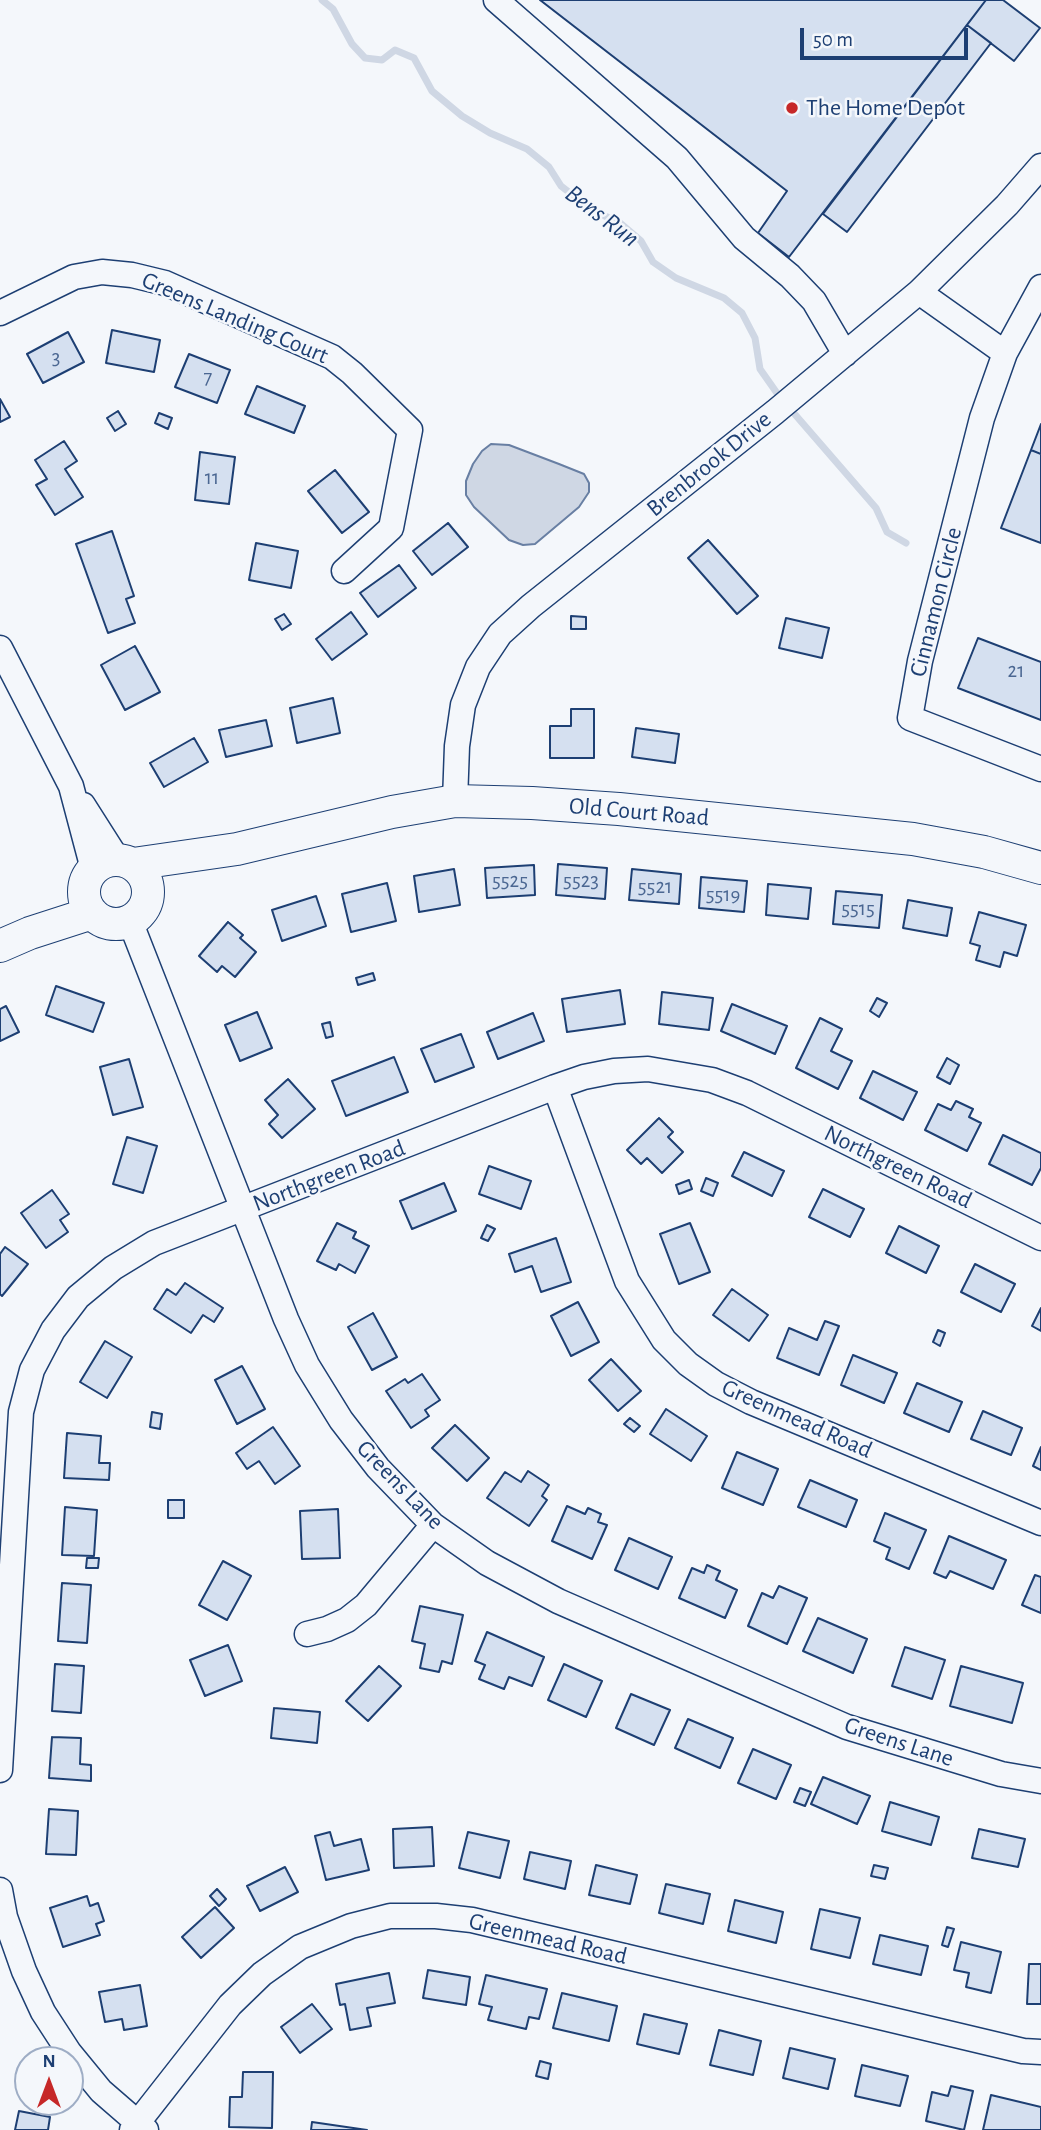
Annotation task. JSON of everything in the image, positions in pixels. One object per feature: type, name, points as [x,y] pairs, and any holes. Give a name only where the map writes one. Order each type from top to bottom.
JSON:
[{"type":"main road","name":"Old Court Road","points":[[0,946],[30,933],[111,880],[392,813],[455,801],[619,809],[899,837],[984,852],[1041,868]]},
{"type":"main road","points":[[111,880],[110,923],[130,921]]},
{"type":"street","points":[[496,0],[677,158],[744,238],[790,276],[814,302],[845,354]]},
{"type":"street","name":"Brenbrook Drive","points":[[455,801],[457,746],[463,705],[478,667],[500,634],[919,292],[1007,205],[1041,166]]},
{"type":"street","name":"Greens Landing Court","points":[[0,313],[74,277],[102,272],[132,275],[165,283],[332,357],[410,430],[391,528],[344,571]]},
{"type":"street","name":"Cinnamon Circle","points":[[1041,287],[1005,353],[982,418],[920,661],[911,718],[1041,769]]},
{"type":"street","points":[[919,292],[1005,353]]},
{"type":"street","points":[[0,648],[71,786],[111,880]]},
{"type":"street","name":"Greens Lane","points":[[130,921],[286,1319],[307,1365],[356,1440],[433,1525],[487,1563],[558,1601],[848,1727],[1001,1774],[1041,1781]]},
{"type":"street","name":"Northgreen Road","points":[[0,1770],[21,1412],[32,1370],[53,1330],[78,1297],[113,1268],[154,1243],[555,1087],[584,1077],[648,1069],[712,1080],[747,1093],[1041,1238]]},
{"type":"street","name":"Greenmead Road","points":[[555,1087],[628,1280],[664,1340],[688,1364],[716,1384],[751,1402],[1041,1523]]},
{"type":"street","points":[[307,1634],[347,1620],[366,1605],[433,1525]]},
{"type":"street","points":[[0,1890],[9,1928],[24,1971],[43,2012],[69,2052],[101,2091],[138,2128]]},
{"type":"street","name":"Greenmead Road","points":[[138,2128],[230,2005],[262,1974],[300,1947],[351,1926],[390,1916],[436,1916],[472,1920],[1023,2051],[1041,2052]]},
{"type":"shaded area","points":[[491,444],[509,445],[559,464],[584,474],[589,483],[589,492],[579,507],[535,544],[523,545],[509,540],[474,507],[466,495],[466,481],[473,464]]},
{"type":"building","name":"The Home Depot","points":[[540,0],[986,0],[789,257],[758,233],[787,191]]},
{"type":"building","points":[[986,0],[1003,0],[1040,28],[1014,61],[967,25]]},
{"type":"building","points":[[967,25],[991,43],[847,232],[823,214]]},
{"type":"building","points":[[112,330],[160,340],[154,372],[106,363]]},
{"type":"building","points":[[68,332],[84,362],[43,383],[27,354]]},
{"type":"building","points":[[189,354],[230,370],[217,403],[175,387]]},
{"type":"building","points":[[257,386],[305,406],[294,433],[245,414]]},
{"type":"building","points":[[0,399],[10,417],[0,422]]},
{"type":"building","points":[[118,411],[126,424],[115,431],[107,418]]},
{"type":"building","points":[[159,413],[172,418],[168,429],[155,423]]},
{"type":"building","points":[[1041,424],[1041,454],[1031,450]]},
{"type":"building","points":[[64,441],[77,461],[65,469],[83,497],[55,515],[36,485],[47,479],[35,460]]},
{"type":"building","points":[[1031,450],[1041,454],[1041,543],[1001,528]]},
{"type":"building","points":[[200,452],[235,457],[229,504],[195,500]]},
{"type":"building","points":[[335,470],[369,512],[342,533],[308,491]]},
{"type":"building","points":[[448,523],[468,547],[432,575],[413,551]]},
{"type":"building","points":[[112,531],[134,596],[126,599],[135,623],[108,633],[76,544]]},
{"type":"building","points":[[708,540],[758,596],[737,614],[688,558]]},
{"type":"building","points":[[256,543],[298,551],[291,588],[249,580]]},
{"type":"building","points":[[399,565],[416,588],[378,617],[360,593]]},
{"type":"building","points":[[351,612],[367,634],[332,660],[316,639]]},
{"type":"building","points":[[284,614],[291,624],[282,630],[275,619]]},
{"type":"building","points":[[571,616],[586,617],[586,629],[571,629]]},
{"type":"building","points":[[786,618],[829,628],[822,658],[779,648]]},
{"type":"building","points":[[978,638],[1041,662],[1041,720],[958,688]]},
{"type":"building","points":[[135,646],[160,692],[125,710],[101,665]]},
{"type":"building","points":[[333,698],[340,733],[297,743],[290,708]]},
{"type":"building","points":[[571,709],[594,709],[594,758],[550,758],[550,726],[571,726]]},
{"type":"building","points":[[266,720],[272,746],[226,757],[219,730]]},
{"type":"building","points":[[636,728],[679,734],[675,763],[632,757]]},
{"type":"building","points":[[194,738],[208,762],[164,787],[150,763]]},
{"type":"building","points":[[558,864],[607,868],[605,899],[556,895]]},
{"type":"building","points":[[534,865],[535,895],[487,898],[485,868]]},
{"type":"building","points":[[454,869],[460,905],[419,912],[414,876]]},
{"type":"building","points":[[632,869],[681,874],[679,904],[629,900]]},
{"type":"building","points":[[701,877],[747,881],[744,912],[699,908]]},
{"type":"building","points":[[387,883],[396,921],[351,932],[342,894]]},
{"type":"building","points":[[768,884],[811,888],[808,919],[766,915]]},
{"type":"building","points":[[836,891],[882,895],[879,928],[833,924]]},
{"type":"building","points":[[316,896],[326,926],[282,941],[272,910]]},
{"type":"building","points":[[908,900],[952,908],[947,936],[903,928]]},
{"type":"building","points":[[979,912],[1026,925],[1017,956],[1004,952],[1000,967],[976,960],[980,946],[970,943]]},
{"type":"building","points":[[228,922],[243,935],[240,938],[256,952],[235,977],[222,966],[217,972],[199,956]]},
{"type":"building","points":[[373,973],[375,980],[358,985],[356,978]]},
{"type":"building","points":[[56,986],[104,1003],[93,1032],[46,1015]]},
{"type":"building","points":[[620,990],[625,1024],[567,1032],[562,999]]},
{"type":"building","points":[[662,992],[713,998],[709,1030],[659,1024]]},
{"type":"building","points":[[877,998],[887,1003],[879,1017],[870,1011]]},
{"type":"building","points":[[732,1004],[787,1026],[775,1054],[721,1031]]},
{"type":"building","points":[[6,1006],[19,1032],[0,1041],[0,1009]]},
{"type":"building","points":[[257,1012],[272,1048],[240,1061],[225,1025]]},
{"type":"building","points":[[533,1013],[544,1041],[498,1059],[487,1032]]},
{"type":"building","points":[[820,1018],[842,1029],[831,1051],[852,1061],[838,1089],[796,1068]]},
{"type":"building","points":[[330,1022],[333,1036],[326,1038],[322,1024]]},
{"type":"building","points":[[461,1034],[474,1067],[435,1082],[421,1049]]},
{"type":"building","points":[[394,1057],[408,1092],[346,1116],[332,1081]]},
{"type":"building","points":[[947,1058],[959,1065],[950,1084],[937,1077]]},
{"type":"building","points":[[129,1059],[143,1107],[113,1115],[100,1067]]},
{"type":"building","points":[[873,1071],[917,1092],[903,1120],[860,1098]]},
{"type":"building","points":[[288,1079],[315,1109],[282,1138],[269,1124],[278,1115],[265,1100]]},
{"type":"building","points":[[956,1101],[973,1109],[969,1117],[981,1123],[967,1151],[925,1130],[938,1104],[951,1110]]},
{"type":"building","points":[[659,1118],[673,1132],[668,1137],[683,1152],[662,1173],[647,1158],[641,1164],[627,1150]]},
{"type":"building","points":[[1003,1135],[1041,1153],[1041,1168],[1032,1185],[989,1164]]},
{"type":"building","points":[[127,1137],[157,1146],[143,1193],[113,1184]]},
{"type":"building","points":[[744,1152],[784,1171],[772,1196],[732,1176]]},
{"type":"building","points":[[489,1166],[531,1181],[521,1209],[479,1194]]},
{"type":"building","points":[[706,1178],[718,1183],[713,1196],[701,1191]]},
{"type":"building","points":[[689,1180],[692,1189],[679,1194],[676,1185]]},
{"type":"building","points":[[444,1183],[456,1211],[412,1229],[400,1201]]},
{"type":"building","points":[[823,1189],[864,1209],[850,1237],[809,1217]]},
{"type":"building","points":[[52,1190],[69,1214],[60,1220],[68,1232],[46,1248],[21,1213]]},
{"type":"building","points":[[337,1223],[356,1232],[353,1238],[369,1246],[355,1273],[339,1264],[336,1270],[317,1261]]},
{"type":"building","points":[[690,1223],[710,1272],[679,1284],[660,1234]]},
{"type":"building","points":[[487,1225],[495,1229],[488,1241],[481,1238]]},
{"type":"building","points":[[899,1226],[939,1246],[926,1273],[886,1253]]},
{"type":"building","points":[[556,1238],[571,1282],[541,1292],[532,1266],[515,1272],[509,1254]]},
{"type":"building","points":[[5,1247],[28,1264],[2,1296],[0,1254]]},
{"type":"building","points":[[975,1264],[1015,1284],[1001,1312],[961,1292]]},
{"type":"building","points":[[185,1283],[223,1308],[214,1322],[203,1315],[191,1333],[154,1309],[167,1289],[176,1295]]},
{"type":"building","points":[[732,1289],[768,1315],[749,1341],[713,1315]]},
{"type":"building","points":[[578,1302],[599,1342],[571,1356],[551,1316]]},
{"type":"building","points":[[1041,1308],[1041,1331],[1032,1326]]},
{"type":"building","points":[[373,1313],[397,1357],[372,1370],[348,1327]]},
{"type":"building","points":[[825,1321],[839,1326],[819,1375],[777,1358],[789,1328],[817,1340]]},
{"type":"building","points":[[938,1330],[945,1333],[940,1346],[933,1342]]},
{"type":"building","points":[[105,1341],[132,1357],[107,1398],[80,1382]]},
{"type":"building","points":[[853,1355],[897,1373],[884,1403],[841,1385]]},
{"type":"building","points":[[611,1359],[641,1391],[618,1411],[589,1380]]},
{"type":"building","points":[[242,1366],[265,1409],[237,1424],[215,1380]]},
{"type":"building","points":[[422,1374],[440,1400],[425,1410],[429,1416],[411,1428],[386,1391],[405,1379],[408,1383]]},
{"type":"building","points":[[917,1383],[962,1402],[949,1432],[904,1413]]},
{"type":"building","points":[[666,1409],[707,1436],[691,1461],[650,1434]]},
{"type":"building","points":[[983,1411],[1022,1428],[1011,1455],[971,1439]]},
{"type":"building","points":[[152,1412],[162,1414],[160,1429],[150,1427]]},
{"type":"building","points":[[630,1418],[640,1426],[634,1432],[624,1424]]},
{"type":"building","points":[[455,1425],[489,1458],[467,1481],[432,1448]]},
{"type":"building","points":[[273,1427],[300,1466],[275,1484],[259,1461],[247,1469],[236,1453]]},
{"type":"building","points":[[67,1433],[101,1436],[99,1463],[110,1463],[109,1480],[64,1478]]},
{"type":"building","points":[[1041,1447],[1041,1470],[1033,1466]]},
{"type":"building","points":[[737,1452],[778,1469],[763,1505],[722,1488]]},
{"type":"building","points":[[528,1471],[549,1485],[542,1496],[547,1500],[529,1526],[487,1498],[505,1472],[521,1482]]},
{"type":"building","points":[[810,1480],[857,1500],[846,1527],[798,1507]]},
{"type":"building","points":[[168,1500],[184,1500],[184,1518],[168,1518]]},
{"type":"building","points":[[567,1506],[585,1514],[588,1508],[601,1514],[598,1522],[607,1525],[592,1559],[552,1541]]},
{"type":"building","points":[[65,1507],[97,1510],[94,1556],[62,1555]]},
{"type":"building","points":[[338,1509],[340,1558],[302,1559],[300,1511]]},
{"type":"building","points":[[885,1513],[926,1530],[909,1569],[886,1559],[890,1548],[874,1541]]},
{"type":"building","points":[[949,1536],[1006,1560],[993,1589],[950,1571],[946,1578],[934,1573]]},
{"type":"building","points":[[629,1538],[672,1557],[658,1589],[615,1570]]},
{"type":"building","points":[[87,1558],[99,1558],[98,1568],[86,1568]]},
{"type":"building","points":[[223,1561],[251,1576],[227,1620],[199,1605]]},
{"type":"building","points":[[707,1565],[720,1571],[716,1580],[737,1590],[725,1618],[679,1598],[692,1568],[704,1573]]},
{"type":"building","points":[[1035,1575],[1041,1577],[1041,1613],[1022,1605]]},
{"type":"building","points":[[62,1583],[91,1585],[87,1643],[58,1641]]},
{"type":"building","points":[[779,1586],[807,1598],[787,1644],[748,1626],[762,1593],[773,1598]]},
{"type":"building","points":[[420,1606],[463,1615],[452,1664],[442,1661],[439,1672],[420,1668],[425,1644],[412,1641]]},
{"type":"building","points":[[818,1618],[867,1639],[853,1673],[803,1651]]},
{"type":"building","points":[[487,1632],[544,1657],[532,1686],[509,1677],[504,1689],[479,1679],[485,1665],[475,1661]]},
{"type":"building","points":[[228,1645],[242,1681],[205,1696],[190,1660]]},
{"type":"building","points":[[905,1647],[945,1660],[932,1699],[892,1686]]},
{"type":"building","points":[[55,1664],[84,1666],[81,1713],[52,1711]]},
{"type":"building","points":[[564,1664],[602,1681],[586,1717],[548,1700]]},
{"type":"building","points":[[379,1666],[401,1686],[368,1721],[346,1701]]},
{"type":"building","points":[[961,1666],[1023,1683],[1012,1723],[950,1706]]},
{"type":"building","points":[[631,1694],[670,1710],[654,1745],[616,1728]]},
{"type":"building","points":[[274,1708],[320,1712],[317,1743],[271,1738]]},
{"type":"building","points":[[688,1719],[733,1738],[720,1768],[675,1748]]},
{"type":"building","points":[[52,1737],[81,1738],[80,1764],[91,1765],[91,1781],[49,1778]]},
{"type":"building","points":[[753,1749],[791,1765],[776,1799],[738,1783]]},
{"type":"building","points":[[823,1777],[870,1796],[857,1824],[811,1804]]},
{"type":"building","points":[[800,1788],[811,1792],[805,1806],[794,1802]]},
{"type":"building","points":[[890,1802],[939,1817],[931,1845],[882,1831]]},
{"type":"building","points":[[49,1809],[78,1811],[76,1855],[46,1854]]},
{"type":"building","points":[[432,1827],[434,1866],[394,1868],[393,1829]]},
{"type":"building","points":[[979,1829],[1025,1839],[1018,1867],[972,1858]]},
{"type":"building","points":[[330,1832],[334,1846],[361,1839],[369,1870],[326,1880],[315,1836]]},
{"type":"building","points":[[468,1832],[509,1841],[500,1878],[459,1868]]},
{"type":"building","points":[[530,1852],[571,1861],[565,1889],[524,1879]]},
{"type":"building","points":[[596,1865],[637,1875],[630,1904],[589,1895]]},
{"type":"building","points":[[874,1865],[888,1868],[885,1879],[871,1876]]},
{"type":"building","points":[[285,1867],[298,1892],[260,1911],[247,1886]]},
{"type":"building","points":[[666,1884],[710,1894],[703,1924],[659,1913]]},
{"type":"building","points":[[217,1889],[226,1899],[219,1906],[210,1896]]},
{"type":"building","points":[[87,1896],[90,1906],[98,1903],[104,1921],[96,1924],[100,1935],[63,1947],[50,1908]]},
{"type":"building","points":[[735,1900],[783,1912],[776,1943],[728,1931]]},
{"type":"building","points":[[215,1907],[234,1928],[201,1958],[182,1937]]},
{"type":"building","points":[[820,1909],[860,1918],[850,1958],[811,1949]]},
{"type":"building","points":[[947,1927],[954,1929],[948,1947],[942,1945]]},
{"type":"building","points":[[880,1935],[928,1946],[921,1975],[873,1964]]},
{"type":"building","points":[[961,1942],[1001,1952],[991,1993],[966,1987],[969,1973],[954,1970]]},
{"type":"building","points":[[1029,1964],[1041,1964],[1041,2004],[1027,2004]]},
{"type":"building","points":[[428,1970],[470,1977],[466,2005],[423,1998]]},
{"type":"building","points":[[389,1973],[395,2003],[367,2008],[371,2026],[350,2030],[345,2004],[340,2005],[336,1984]]},
{"type":"building","points":[[486,1975],[547,1989],[539,2019],[529,2017],[526,2029],[488,2020],[492,2007],[479,2004]]},
{"type":"building","points":[[140,1985],[147,2026],[124,2030],[122,2019],[105,2022],[99,1992]]},
{"type":"building","points":[[562,1993],[617,2006],[609,2041],[553,2028]]},
{"type":"building","points":[[312,2004],[332,2029],[300,2053],[281,2027]]},
{"type":"building","points":[[644,2014],[687,2024],[679,2054],[637,2044]]},
{"type":"building","points":[[719,2030],[761,2041],[753,2075],[710,2065]]},
{"type":"building","points":[[790,2048],[835,2059],[828,2089],[783,2078]]},
{"type":"building","points":[[540,2061],[551,2064],[548,2079],[536,2076]]},
{"type":"building","points":[[862,2065],[908,2076],[900,2106],[855,2096]]},
{"type":"building","points":[[243,2072],[273,2072],[272,2128],[229,2127],[230,2097],[242,2097]]},
{"type":"building","points":[[951,2086],[973,2091],[964,2130],[926,2121],[932,2092],[948,2096]]},
{"type":"building","points":[[991,2095],[1041,2107],[1041,2130],[983,2130]]},
{"type":"building","points":[[18,2116],[50,2117],[48,2130],[15,2130]]},
{"type":"building","points":[[312,2122],[367,2130],[311,2130]]},
{"type":"waterway","name":"Bens Run","points":[[322,0],[333,9],[352,44],[365,58],[382,60],[395,50],[414,58],[432,91],[462,116],[490,133],[527,149],[549,167],[561,186],[592,210],[620,223],[641,241],[653,262],[676,278],[724,298],[742,313],[755,338],[760,369],[779,396],[876,508],[887,532],[906,543]]},
{"type":"place","name":"The Home Depot","points":[[792,108]]}]
